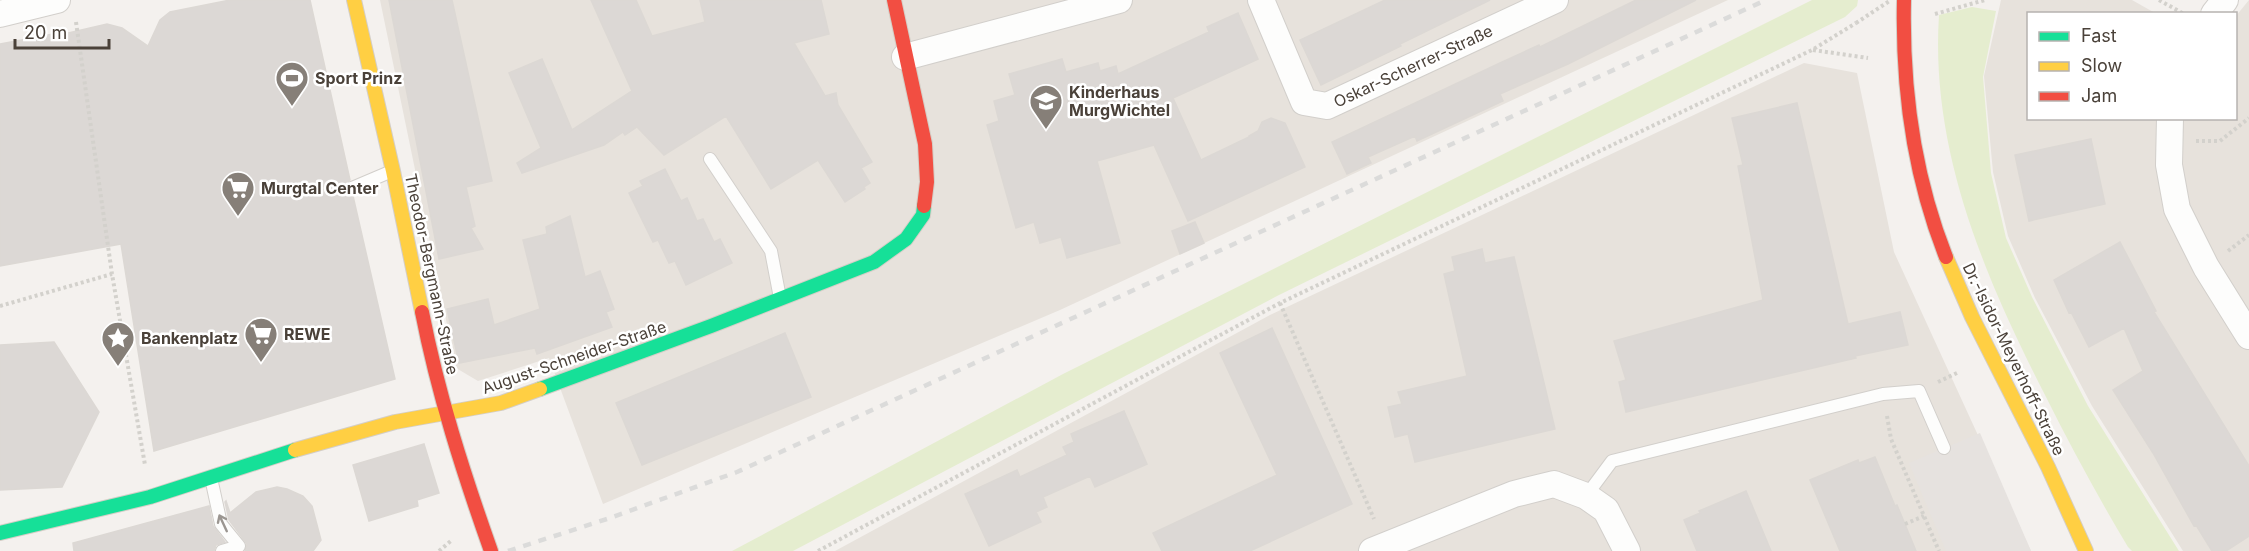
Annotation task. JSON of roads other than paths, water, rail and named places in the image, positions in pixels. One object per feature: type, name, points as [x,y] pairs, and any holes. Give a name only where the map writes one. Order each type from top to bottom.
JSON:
[{"type":"street","points":[[0,14],[57,0]]},
{"type":"street","name":"Theodor-Bergmann-Straße","points":[[354,0],[393,171],[432,363],[491,551]]},
{"type":"street","name":"August-Schneider-Straße","points":[[0,533],[150,496],[295,450],[395,422],[501,404],[874,262],[906,239],[922,215],[927,182],[925,144],[894,0]]},
{"type":"street","points":[[905,57],[1119,0]]},
{"type":"street","name":"Oskar-Scherrer-Straße","points":[[1261,0],[1304,102],[1327,106],[1555,0]]},
{"type":"street","name":"Dr.-Isidor-Meyerhoff-Straße","points":[[1904,0],[1902,39],[1906,104],[1917,168],[1935,228],[1971,315],[2025,419],[2086,551]]},
{"type":"street","points":[[2216,12],[2225,0]]},
{"type":"street","points":[[2169,130],[2169,165],[2177,209],[2206,267],[2249,336]]},
{"type":"street","points":[[1379,548],[1514,494],[1554,484],[1586,496],[1606,510],[1627,551]]},
{"type":"lane","points":[[710,159],[771,251],[780,299]]},
{"type":"lane","points":[[352,188],[393,171]]},
{"type":"lane","points":[[1586,496],[1612,461],[1883,394],[1919,391],[1944,448]]},
{"type":"lane","points":[[211,478],[220,524],[239,546],[222,551]]},
{"type":"railway","points":[[508,551],[607,519],[737,472],[1766,0]]},
{"type":"place","name":"Sport Prinz","points":[[292,107]]},
{"type":"place","name":"Kinderhaus MurgWichtel","points":[[1046,130]]},
{"type":"place","name":"Murgtal Center","points":[[238,217]]},
{"type":"place","name":"REWE","points":[[261,363]]},
{"type":"place","name":"Bankenplatz","points":[[118,367]]}]
